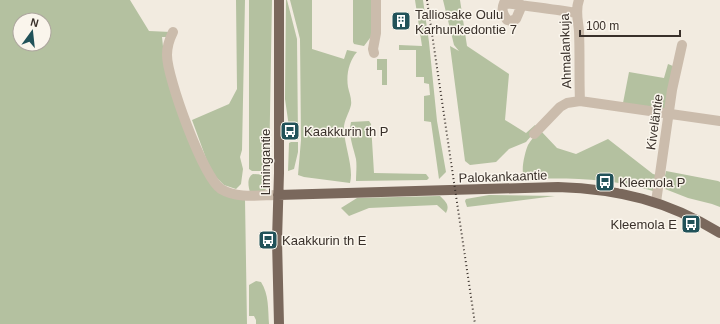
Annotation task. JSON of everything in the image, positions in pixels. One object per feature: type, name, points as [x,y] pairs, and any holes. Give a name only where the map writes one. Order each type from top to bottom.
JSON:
[{"type":"main road","name":"Limingantie","points":[[279,0],[277,240],[279,324]]},
{"type":"main road","name":"Palokankaantie","points":[[278,195],[558,187],[601,190],[621,193],[656,202],[699,220],[720,233]]},
{"type":"street","points":[[374,53],[373,50],[376,33],[376,0]]},
{"type":"street","name":"Ahmalankuja","points":[[580,0],[577,6],[580,101]]},
{"type":"street","points":[[522,5],[577,13]]},
{"type":"street","points":[[173,32],[167,44],[170,74],[191,135],[211,179],[226,192],[247,195],[278,195]]},
{"type":"street","name":"Kiveläntie","points":[[656,202],[673,84],[682,45]]},
{"type":"street","points":[[534,134],[560,107],[567,103],[580,101],[720,121]]},
{"type":"green space","points":[[0,0],[130,0],[149,31],[171,32],[168,37],[162,37],[164,56],[204,173],[245,199],[247,324],[0,324]]},
{"type":"green space","points":[[236,0],[245,0],[242,150],[240,157],[243,169],[241,184],[236,189],[224,185],[211,172],[192,120],[229,104],[237,89]]},
{"type":"green space","points":[[249,0],[272,0],[269,171],[252,171],[249,169]]},
{"type":"green space","points":[[286,0],[297,39],[297,139],[291,138],[292,127],[289,127],[285,99]]},
{"type":"green space","points":[[290,0],[312,0],[312,49],[344,59],[347,50],[357,52],[350,64],[348,73],[347,82],[351,103],[344,127],[351,171],[350,183],[298,175],[301,140],[300,39]]},
{"type":"green space","points":[[353,0],[373,0],[373,34],[364,46],[354,44],[353,42]]},
{"type":"green space","points":[[415,0],[423,0],[429,42],[437,121],[446,172],[439,179],[431,122],[424,121],[424,96],[430,95],[429,84],[424,83],[424,77],[416,77],[416,50],[399,50],[399,45],[422,46]]},
{"type":"green space","points":[[443,0],[460,0],[467,46],[509,74],[505,120],[526,133],[535,125],[538,128],[526,142],[509,149],[496,162],[470,165],[465,161],[450,46],[459,51],[454,45]]},
{"type":"green space","points":[[377,59],[387,59],[387,85],[382,85],[382,70],[377,70]]},
{"type":"green space","points":[[668,64],[673,66],[665,108],[662,109],[623,103],[629,72],[664,78]]},
{"type":"green space","points":[[369,121],[371,124],[374,173],[426,174],[429,178],[427,180],[356,181],[356,159],[350,136],[351,122]]},
{"type":"green space","points":[[540,130],[557,148],[576,154],[608,139],[653,174],[657,175],[653,191],[606,181],[526,179],[523,173],[525,153],[529,143]]},
{"type":"green space","points":[[298,142],[298,152],[294,169],[288,171],[289,143]]},
{"type":"green space","points":[[666,171],[720,182],[720,207],[688,198],[665,189],[663,185]]},
{"type":"green space","points":[[251,175],[269,175],[268,186],[264,192],[250,192],[248,184]]},
{"type":"green space","points":[[489,195],[555,196],[467,207],[465,201],[466,199]]},
{"type":"green space","points":[[440,196],[446,202],[446,213],[437,205],[369,208],[349,216],[341,208],[357,198]]},
{"type":"green space","points":[[256,281],[261,282],[264,287],[268,302],[269,324],[256,324],[254,316],[249,316],[249,285]]},
{"type":"railway","points":[[427,0],[475,324]]},
{"type":"place","name":"Talliosake Oulu Karhunkedontie 7","points":[[401,21]]},
{"type":"place","name":"Kaakkurin th P","points":[[290,131]]},
{"type":"place","name":"Kleemola P","points":[[605,182]]},
{"type":"place","name":"Kleemola E","points":[[691,224]]},
{"type":"place","name":"Kaakkurin th E","points":[[268,240]]}]
